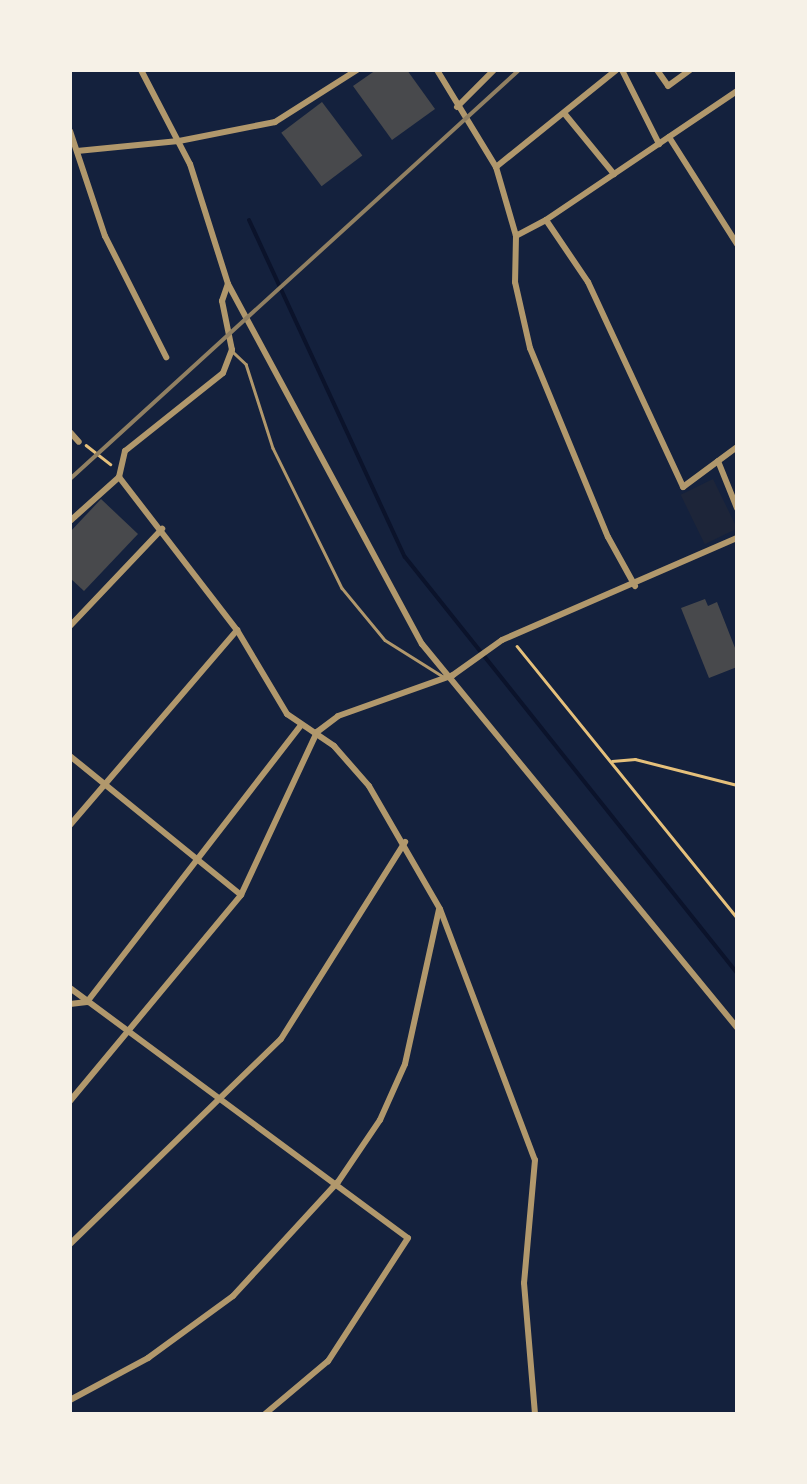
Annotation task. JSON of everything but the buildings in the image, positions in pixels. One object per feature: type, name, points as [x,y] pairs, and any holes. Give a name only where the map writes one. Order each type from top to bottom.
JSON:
[{"type":"street","points":[[141,70],[180,141],[228,284],[374,560],[449,676],[737,1028]]},
{"type":"street","points":[[77,151],[180,141],[275,122],[356,70]]},
{"type":"street","points":[[438,70],[496,167],[516,236],[515,282],[530,348],[608,537],[636,586]]},
{"type":"street","points":[[457,107],[494,70]]},
{"type":"street","points":[[496,167],[619,70],[659,144]]},
{"type":"street","points":[[656,70],[668,86],[690,70]]},
{"type":"street","points":[[516,236],[546,220],[737,91]]},
{"type":"street","points":[[564,113],[614,174]]},
{"type":"street","points":[[70,130],[105,236],[166,357]]},
{"type":"street","points":[[669,137],[737,244]]},
{"type":"street","points":[[546,220],[588,282],[683,486],[737,447]]},
{"type":"street","points":[[727,228],[737,221]]},
{"type":"street","points":[[70,522],[120,477],[125,452],[217,380],[232,350],[222,296],[228,284]]},
{"type":"street","points":[[70,432],[80,442]]},
{"type":"street","points":[[718,461],[737,508]]},
{"type":"street","points":[[120,477],[163,528],[237,630],[278,701],[301,725],[317,732],[353,765],[405,842],[440,909],[535,1160],[524,1283],[534,1414]]},
{"type":"street","points":[[70,626],[163,528]]},
{"type":"street","points":[[70,1101],[241,895],[317,732],[338,716],[449,676],[506,638],[636,586],[737,538]]},
{"type":"street","points":[[70,824],[237,630]]},
{"type":"street","points":[[70,1004],[86,1002],[301,725]]},
{"type":"street","points":[[70,756],[241,895]]},
{"type":"street","points":[[70,1244],[298,1016],[405,842]]},
{"type":"street","points":[[70,1400],[148,1358],[232,1296],[338,1182],[380,1120],[405,1064],[440,909]]},
{"type":"street","points":[[70,988],[338,1182],[408,1238],[328,1361],[265,1414]]},
{"type":"lane","points":[[232,350],[246,364],[273,448],[342,588],[384,640],[449,676]]},
{"type":"path","points":[[80,442],[101,450],[120,477]]},
{"type":"path","points":[[506,638],[737,918]]},
{"type":"path","points":[[610,762],[635,758],[737,785]]},
{"type":"shaded area","points":[[713,479],[737,528],[705,544],[681,495]]},
{"type":"waterway","points":[[249,220],[405,557],[737,973]]},
{"type":"railway","points":[[70,479],[519,70]]}]
